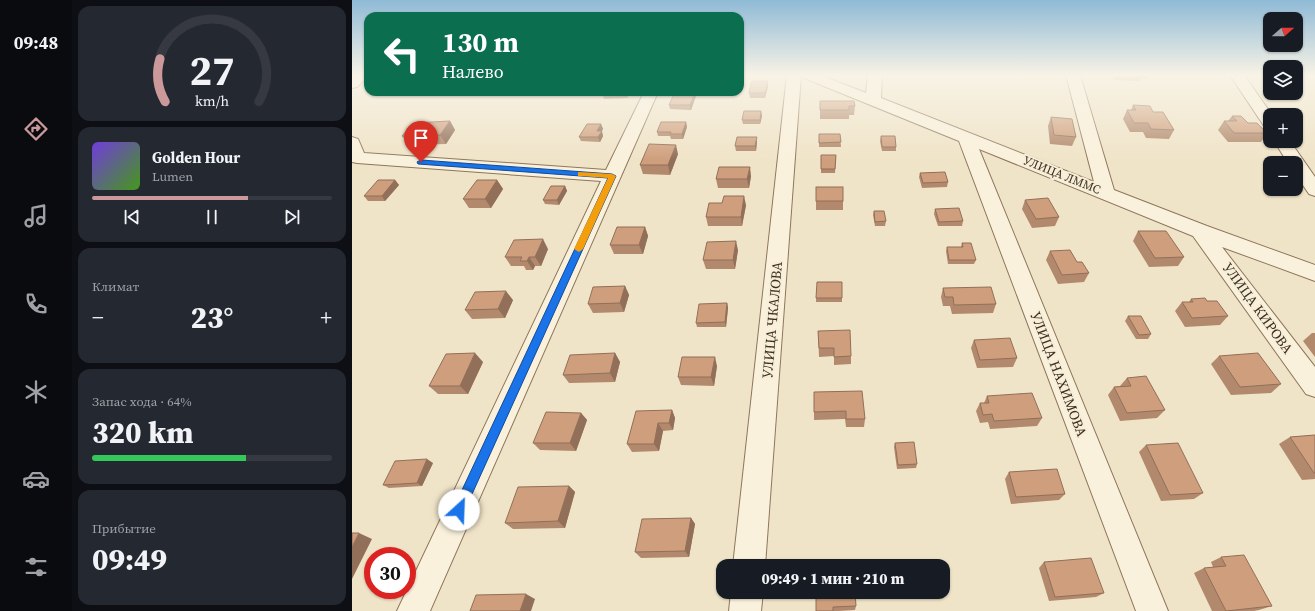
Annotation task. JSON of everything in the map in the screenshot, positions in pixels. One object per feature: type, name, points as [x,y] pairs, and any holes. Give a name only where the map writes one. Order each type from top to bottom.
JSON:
[{"type":"street","points":[[413,611],[646,104]]},
{"type":"street","name":"УЛИЦА ЧКАЛОВА","points":[[750,559],[791,104]]},
{"type":"street","name":"УЛИЦА ЛММС","points":[[882,104],[1200,231],[1315,273]]},
{"type":"street","points":[[1080,104],[1106,193]]},
{"type":"street","points":[[1257,104],[1263,113]]},
{"type":"street","name":"УЛИЦА НАХИМОВА","points":[[966,137],[1152,611]]},
{"type":"street","points":[[352,142],[357,158],[612,176]]},
{"type":"street","points":[[1287,148],[1315,190]]},
{"type":"street","name":"УЛИЦА КИРОВА","points":[[1200,231],[1315,386]]},
{"type":"street","points":[[745,611],[746,599]]},
{"type":"building","points":[[670,104],[691,104],[690,105],[669,105]]},
{"type":"building","points":[[820,104],[855,104],[855,106],[849,106],[849,110],[820,110]]},
{"type":"building","points":[[1133,105],[1150,106],[1153,112],[1163,112],[1174,130],[1151,129],[1148,123],[1134,123],[1127,110],[1136,110]]},
{"type":"building","points":[[744,111],[761,111],[760,120],[742,120]]},
{"type":"building","points":[[1232,116],[1241,116],[1248,123],[1257,123],[1263,129],[1263,133],[1234,133],[1224,121],[1237,121]]},
{"type":"building","points":[[1051,117],[1072,119],[1076,137],[1054,135]]},
{"type":"building","points":[[450,121],[440,135],[402,136],[413,123]]},
{"type":"building","points":[[661,122],[686,122],[682,134],[670,134],[671,132],[657,132]]},
{"type":"building","points":[[587,124],[601,124],[597,131],[602,131],[598,137],[579,137]]},
{"type":"building","points":[[819,134],[840,134],[841,142],[819,143]]},
{"type":"building","points":[[881,136],[895,136],[896,147],[882,147]]},
{"type":"building","points":[[737,137],[757,137],[755,146],[735,146]]},
{"type":"building","points":[[649,144],[676,145],[668,165],[640,165]]},
{"type":"building","points":[[821,155],[836,155],[835,169],[821,169]]},
{"type":"building","points":[[719,167],[750,167],[747,179],[716,179]]},
{"type":"building","points":[[945,172],[948,182],[923,183],[920,173]]},
{"type":"building","points":[[378,180],[395,180],[382,196],[364,196]]},
{"type":"building","points":[[477,180],[497,180],[485,199],[463,199]]},
{"type":"building","points":[[551,186],[565,186],[557,200],[543,200]]},
{"type":"building","points":[[816,187],[843,187],[843,201],[816,201]]},
{"type":"building","points":[[724,196],[744,196],[741,217],[706,217],[709,203],[722,203]]},
{"type":"building","points":[[1048,198],[1059,217],[1036,219],[1025,200]]},
{"type":"building","points":[[959,208],[963,221],[939,222],[935,209]]},
{"type":"building","points":[[874,211],[884,211],[886,221],[875,222]]},
{"type":"building","points":[[617,227],[645,227],[639,245],[610,245]]},
{"type":"building","points":[[1138,231],[1166,231],[1184,257],[1155,258]]},
{"type":"building","points":[[543,239],[535,257],[529,257],[527,261],[520,261],[522,257],[505,257],[514,240]]},
{"type":"building","points":[[736,241],[733,260],[703,260],[707,242]]},
{"type":"building","points":[[962,243],[971,243],[976,260],[949,260],[947,247],[963,247]]},
{"type":"building","points":[[1070,250],[1077,262],[1082,262],[1089,273],[1062,275],[1050,251]]},
{"type":"building","points":[[817,282],[842,282],[842,298],[816,298]]},
{"type":"building","points":[[625,286],[620,303],[588,304],[593,287]]},
{"type":"building","points":[[991,287],[996,304],[954,305],[953,297],[945,297],[943,288]]},
{"type":"building","points":[[506,291],[498,309],[465,310],[475,292]]},
{"type":"building","points":[[1205,298],[1207,301],[1217,301],[1228,316],[1192,318],[1182,302],[1193,302],[1191,299]]},
{"type":"building","points":[[727,303],[725,322],[696,323],[699,304]]},
{"type":"building","points":[[1128,316],[1141,316],[1151,334],[1139,335]]},
{"type":"building","points":[[850,330],[851,356],[834,357],[834,348],[819,348],[818,331]]},
{"type":"building","points":[[1010,338],[1017,358],[980,360],[974,340]]},
{"type":"building","points":[[475,353],[460,386],[429,386],[446,354]]},
{"type":"building","points":[[615,353],[610,373],[563,375],[570,355]]},
{"type":"building","points":[[1258,353],[1281,384],[1240,387],[1219,356]]},
{"type":"building","points":[[682,357],[715,357],[711,377],[678,377]]},
{"type":"building","points":[[1146,376],[1165,410],[1127,413],[1114,387],[1131,386],[1127,378]]},
{"type":"building","points":[[862,391],[865,419],[846,419],[846,411],[814,412],[814,392]]},
{"type":"building","points":[[1032,393],[1042,418],[994,421],[992,414],[983,415],[980,403],[989,403],[987,396]]},
{"type":"building","points":[[672,410],[669,423],[658,423],[654,444],[627,444],[636,411]]},
{"type":"building","points":[[546,412],[581,413],[570,443],[533,443]]},
{"type":"building","points":[[1315,435],[1315,473],[1314,473],[1290,437]]},
{"type":"building","points":[[914,442],[917,464],[898,465],[895,443]]},
{"type":"building","points":[[1178,443],[1203,493],[1170,495],[1146,445]]},
{"type":"building","points":[[427,459],[417,483],[383,485],[395,461]]},
{"type":"building","points":[[1057,469],[1065,494],[1016,497],[1009,472]]},
{"type":"building","points":[[569,486],[558,521],[505,523],[518,487]]},
{"type":"building","points":[[691,518],[685,551],[635,552],[642,519]]},
{"type":"building","points":[[352,533],[359,533],[352,547]]},
{"type":"building","points":[[1244,555],[1272,606],[1226,611],[1204,568],[1226,566],[1221,557]]},
{"type":"building","points":[[1091,558],[1104,593],[1055,597],[1044,562]]},
{"type":"building","points":[[526,594],[520,611],[470,611],[476,595]]},
{"type":"building","points":[[816,599],[856,599],[856,606],[833,607],[833,611],[816,611]]},
{"type":"slow traffic","points":[[579,249],[612,176],[581,174]]},
{"type":"route","points":[[421,162],[612,176],[459,510]]}]
